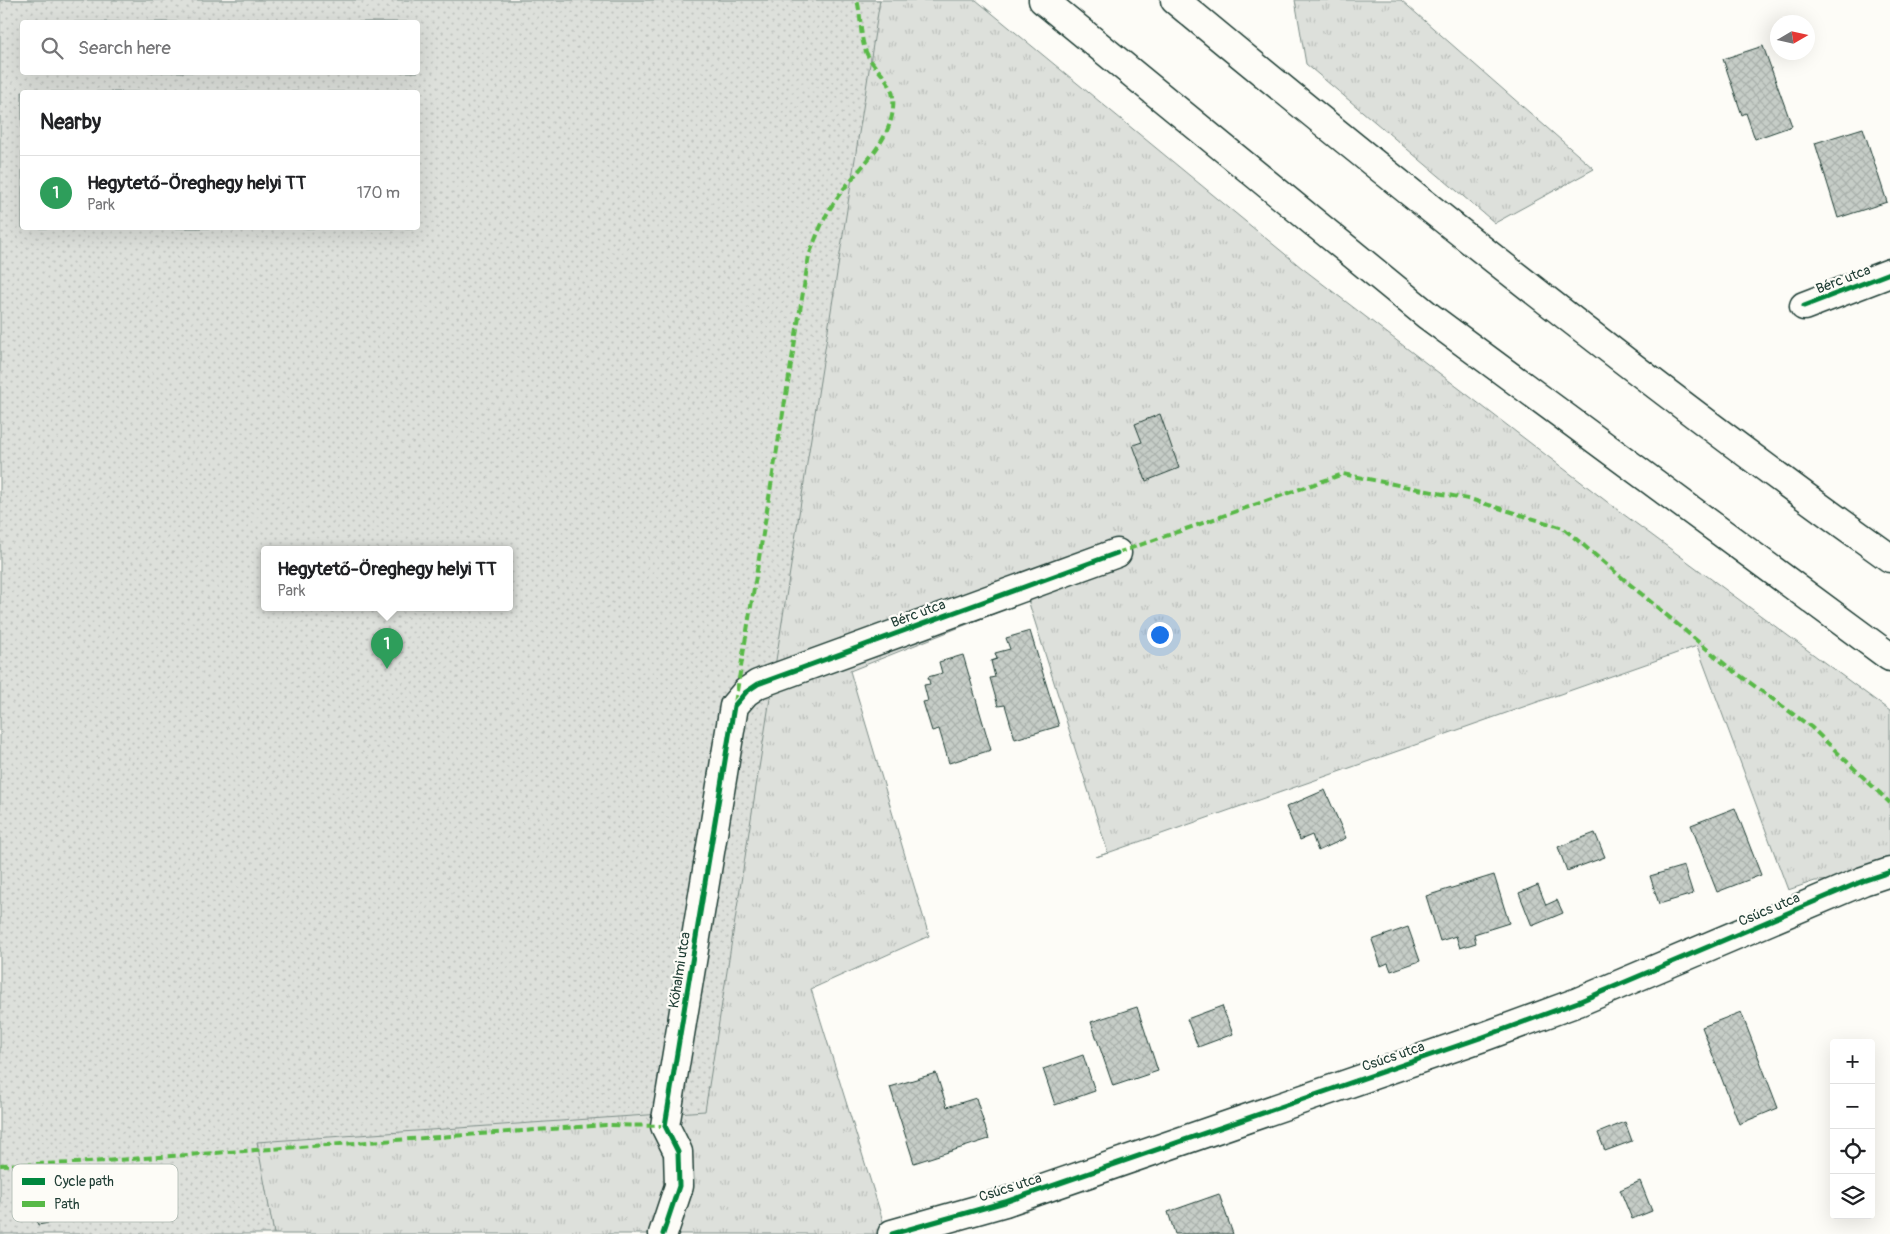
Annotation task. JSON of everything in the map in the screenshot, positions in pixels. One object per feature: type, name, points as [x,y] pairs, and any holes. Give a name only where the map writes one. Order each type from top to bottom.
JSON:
[{"type":"main road","points":[[1043,0],[1427,315],[1890,657]]},
{"type":"main road","points":[[1174,0],[1297,102],[1499,262],[1683,405],[1890,558]]},
{"type":"main road","name":"Bérc utca","points":[[1804,306],[1890,272]]},
{"type":"main road","name":"Bérc utca","points":[[734,706],[746,692],[758,684],[1117,553]]},
{"type":"main road","name":"Kőhalmi utca","points":[[663,1234],[679,1186],[678,1152],[664,1126],[734,706]]},
{"type":"main road","name":"Csúcs utca","points":[[892,1234],[1005,1202],[1483,1037],[1578,1002],[1890,872]]},
{"type":"green space","points":[[0,0],[976,0],[1302,268],[1619,511],[1890,711],[1890,879],[1815,881],[1788,890],[1697,646],[1108,853],[1028,600],[850,671],[929,936],[811,989],[887,1234],[274,1234],[256,1142],[69,1156]]},
{"type":"green space","points":[[0,0],[880,0],[705,1111],[257,1142],[274,1234],[0,1234]]},
{"type":"green space","points":[[1295,0],[1401,0],[1594,169],[1495,223],[1306,64]]},
{"type":"building","points":[[1763,46],[1792,126],[1755,139],[1746,113],[1742,115],[1723,59]]},
{"type":"building","points":[[1863,128],[1887,202],[1838,218],[1815,143]]},
{"type":"building","points":[[1160,414],[1179,468],[1146,481],[1133,445],[1142,442],[1135,424]]},
{"type":"building","points":[[1030,631],[1059,726],[1015,739],[1005,705],[998,706],[990,678],[995,677],[991,661],[997,659],[995,653],[1010,649],[1006,638]]},
{"type":"building","points":[[963,655],[991,750],[949,763],[939,729],[932,731],[923,702],[928,701],[924,685],[930,684],[928,677],[942,673],[939,662]]},
{"type":"building","points":[[1325,790],[1346,838],[1318,851],[1312,835],[1300,840],[1286,807]]},
{"type":"building","points":[[1735,808],[1761,875],[1717,892],[1691,825]]},
{"type":"building","points":[[1595,833],[1605,857],[1567,871],[1558,847]]},
{"type":"building","points":[[1684,866],[1693,894],[1659,904],[1650,876]]},
{"type":"building","points":[[1494,875],[1509,923],[1474,934],[1476,943],[1460,948],[1456,936],[1440,941],[1426,896]]},
{"type":"building","points":[[1538,885],[1546,905],[1557,900],[1563,913],[1532,926],[1519,893]]},
{"type":"building","points":[[1408,927],[1420,961],[1391,971],[1388,963],[1381,966],[1372,940]]},
{"type":"building","points":[[1222,1006],[1233,1034],[1198,1047],[1187,1019]]},
{"type":"building","points":[[1137,1007],[1158,1071],[1113,1086],[1091,1022]]},
{"type":"building","points":[[1741,1012],[1778,1108],[1739,1124],[1702,1027]]},
{"type":"building","points":[[1083,1055],[1095,1091],[1055,1105],[1043,1069]]},
{"type":"building","points":[[936,1073],[947,1107],[976,1098],[989,1139],[914,1163],[890,1087]]},
{"type":"building","points":[[1625,1122],[1632,1141],[1605,1151],[1598,1133]]},
{"type":"building","points":[[1640,1181],[1652,1211],[1632,1219],[1620,1190]]},
{"type":"building","points":[[1219,1194],[1233,1234],[1175,1234],[1168,1212]]},
{"type":"building","points":[[37,1222],[53,1222],[38,1225]]},
{"type":"marked path","points":[[735,703],[809,256],[828,212],[883,139],[893,112],[892,91],[865,50],[857,0]]},
{"type":"marked path","points":[[1117,553],[1343,474],[1473,500],[1563,528],[1727,666],[1811,727],[1890,803]]},
{"type":"marked path","points":[[38,1164],[75,1163],[606,1125],[665,1126]]},
{"type":"marked path","points":[[0,1165],[12,1165]]},
{"type":"cycle path","points":[[1804,306],[1890,273]]},
{"type":"cycle path","points":[[663,1234],[679,1186],[678,1152],[665,1126],[734,706],[746,692],[758,684],[1117,553]]},
{"type":"cycle path","points":[[892,1234],[1005,1202],[1483,1037],[1578,1002],[1863,881],[1890,872]]},
{"type":"place","name":"Hegytető-Öreghegy helyi TT","points":[[387,669]]}]
